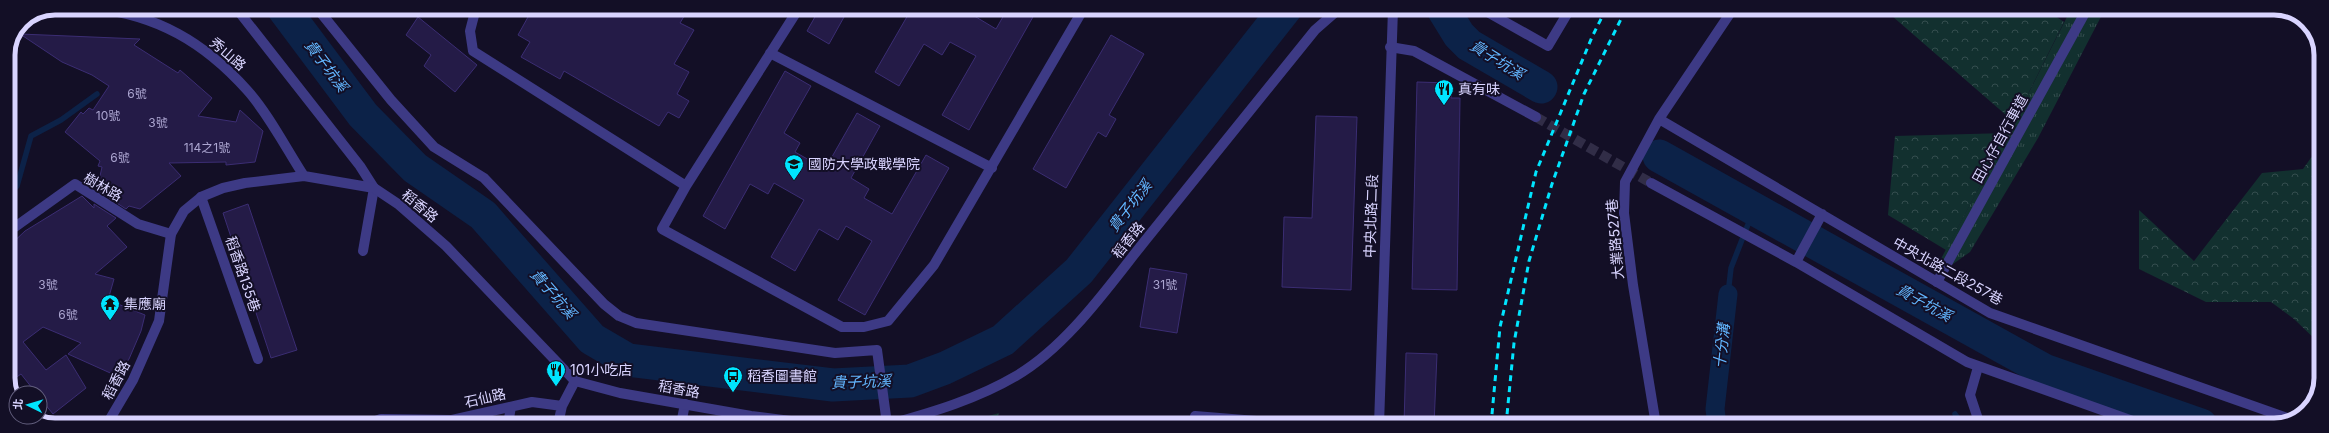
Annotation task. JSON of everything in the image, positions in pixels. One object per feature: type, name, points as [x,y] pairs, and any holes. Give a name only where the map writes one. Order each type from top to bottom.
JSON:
[{"type":"street","name":"秀山路","points":[[127,15],[147,19],[187,38],[218,61],[248,91],[304,176]]},
{"type":"street","points":[[241,15],[360,166],[374,188],[363,251]]},
{"type":"street","points":[[323,15],[391,100],[434,147],[484,178],[604,304],[619,316],[636,323],[835,353],[877,350],[887,418]]},
{"type":"street","points":[[474,15],[470,31],[473,51],[686,186]]},
{"type":"street","points":[[794,15],[686,186],[662,229],[842,327],[864,327],[888,321],[934,265],[1080,15]]},
{"type":"street","name":"稻香路","points":[[910,418],[950,407],[989,390],[1017,375],[1053,349],[1099,298],[1315,30],[1331,15]]},
{"type":"street","name":"中央北路二段","points":[[1378,418],[1390,46],[1392,15]]},
{"type":"street","points":[[1493,15],[1548,46],[1566,15]]},
{"type":"street","name":"大業路527巷","points":[[1655,418],[1633,285],[1624,213],[1627,178],[1659,119],[1729,15]]},
{"type":"street","name":"田心仔自行車道","points":[[1937,282],[2084,15]]},
{"type":"street","points":[[1390,46],[1414,51],[1536,117]]},
{"type":"street","points":[[770,53],[992,168]]},
{"type":"street","name":"中央北路二段257巷","points":[[1659,119],[1990,313],[2284,417]]},
{"type":"street","name":"稻香路","points":[[111,418],[133,380],[159,321],[171,234],[184,211],[201,197],[223,188],[245,183],[304,176],[374,188],[398,204],[446,246],[575,381],[745,418]]},
{"type":"street","points":[[1651,183],[1796,262],[1978,367],[2124,418]]},
{"type":"street","name":"樹林路","points":[[15,227],[75,184],[138,224],[171,234]]},
{"type":"street","name":"稻香路135巷","points":[[201,197],[258,359]]},
{"type":"street","points":[[1796,262],[1822,214]]},
{"type":"street","points":[[1978,367],[1970,396],[1978,418]]},
{"type":"street","points":[[559,418],[562,406],[575,381]]},
{"type":"street","name":"石仙路","points":[[461,418],[532,402],[562,406]]},
{"type":"street","points":[[682,418],[685,404]]},
{"type":"street","points":[[509,418],[511,407]]},
{"type":"street","points":[[1195,416],[1220,418]]},
{"type":"green space","points":[[1891,15],[2054,15],[2064,22],[2014,122]]},
{"type":"green space","points":[[2068,15],[2102,15],[2038,138],[1970,252],[1953,264],[1935,270],[2014,122]]},
{"type":"green space","points":[[2008,133],[1946,250],[1888,215],[1895,136]]},
{"type":"green space","points":[[2314,153],[2314,338],[2294,319],[2271,302],[2206,302],[2139,269],[2139,210],[2194,261],[2262,173],[2303,169]]},
{"type":"green space","points":[[999,413],[997,418],[981,418]]},
{"type":"building","points":[[529,15],[685,15],[680,23],[694,30],[674,64],[689,72],[677,94],[689,101],[679,118],[668,112],[659,126],[564,71],[560,79],[521,57],[530,42],[518,35]]},
{"type":"building","points":[[816,15],[845,15],[829,44],[807,31]]},
{"type":"building","points":[[908,15],[973,15],[996,29],[1004,15],[1034,15],[969,130],[942,115],[976,56],[950,42],[942,55],[924,44],[899,86],[875,72]]},
{"type":"building","points":[[418,17],[477,65],[455,92],[424,66],[431,55],[406,35]]},
{"type":"building","points":[[21,34],[140,39],[134,45],[178,73],[180,70],[212,98],[198,116],[236,122],[240,110],[263,131],[255,162],[226,165],[226,162],[169,163],[181,176],[140,209],[129,206],[126,209],[97,190],[102,167],[98,166],[100,161],[65,132],[81,112],[83,114],[89,108],[93,110],[109,86],[92,75],[62,62]]},
{"type":"building","points":[[1111,35],[1144,54],[1109,115],[1116,119],[1106,137],[1098,132],[1066,188],[1033,169]]},
{"type":"building","points":[[785,71],[811,86],[784,133],[800,143],[795,152],[825,169],[857,113],[880,126],[851,178],[869,189],[864,198],[892,214],[926,155],[949,168],[865,315],[838,300],[872,241],[846,226],[838,240],[819,229],[795,271],[771,257],[804,200],[774,183],[768,194],[750,184],[725,229],[703,216]]},
{"type":"building","points":[[1417,82],[1451,83],[1451,98],[1460,98],[1457,290],[1412,289]]},
{"type":"building","points":[[1316,116],[1357,117],[1351,290],[1282,287],[1284,217],[1312,218]]},
{"type":"building","points":[[82,196],[94,208],[94,204],[116,218],[107,226],[127,247],[95,274],[114,279],[108,300],[145,315],[141,331],[129,359],[117,376],[68,354],[81,343],[43,327],[23,342],[46,370],[66,355],[86,388],[53,414],[48,408],[48,385],[30,385],[21,374],[15,378],[15,240],[25,231]]},
{"type":"building","points":[[248,204],[297,350],[271,358],[223,213]]},
{"type":"building","points":[[1150,268],[1187,274],[1177,333],[1140,327]]},
{"type":"building","points":[[1406,353],[1437,354],[1434,418],[1404,418]]},
{"type":"waterway","name":"貴子坑溪","points":[[288,15],[363,115],[415,168],[483,215],[592,339],[628,360],[833,385],[910,381],[945,368],[1003,340],[1079,271],[1280,15]]},
{"type":"waterway","name":"貴子坑溪","points":[[1447,15],[1459,35],[1469,45],[1541,87]]},
{"type":"waterway","points":[[15,188],[17,186],[31,136],[61,120],[97,94]]},
{"type":"waterway","name":"貴子坑溪","points":[[1659,156],[2044,370],[2181,418]]},
{"type":"waterway","points":[[1728,294],[1731,268],[1754,209]]},
{"type":"waterway","name":"十分溝","points":[[1716,418],[1715,409],[1728,294]]},
{"type":"waterway","points":[[829,384],[829,391],[832,393]]},
{"type":"waterway","points":[[1955,414],[1958,418]]},
{"type":"tunnel","points":[[1536,117],[1651,183]]},
{"type":"railway","points":[[1492,418],[1500,327],[1536,172],[1592,37],[1603,15]]},
{"type":"railway","points":[[1507,418],[1514,343],[1529,261],[1552,184],[1584,94],[1623,15]]},
{"type":"place","name":"真有味","points":[[1444,106]]},
{"type":"place","name":"國防大學政戰學院","points":[[794,181]]},
{"type":"place","name":"集應廟","points":[[110,321]]},
{"type":"place","name":"101小吃店","points":[[556,387]]},
{"type":"place","name":"稻香圖書館","points":[[733,393]]}]
